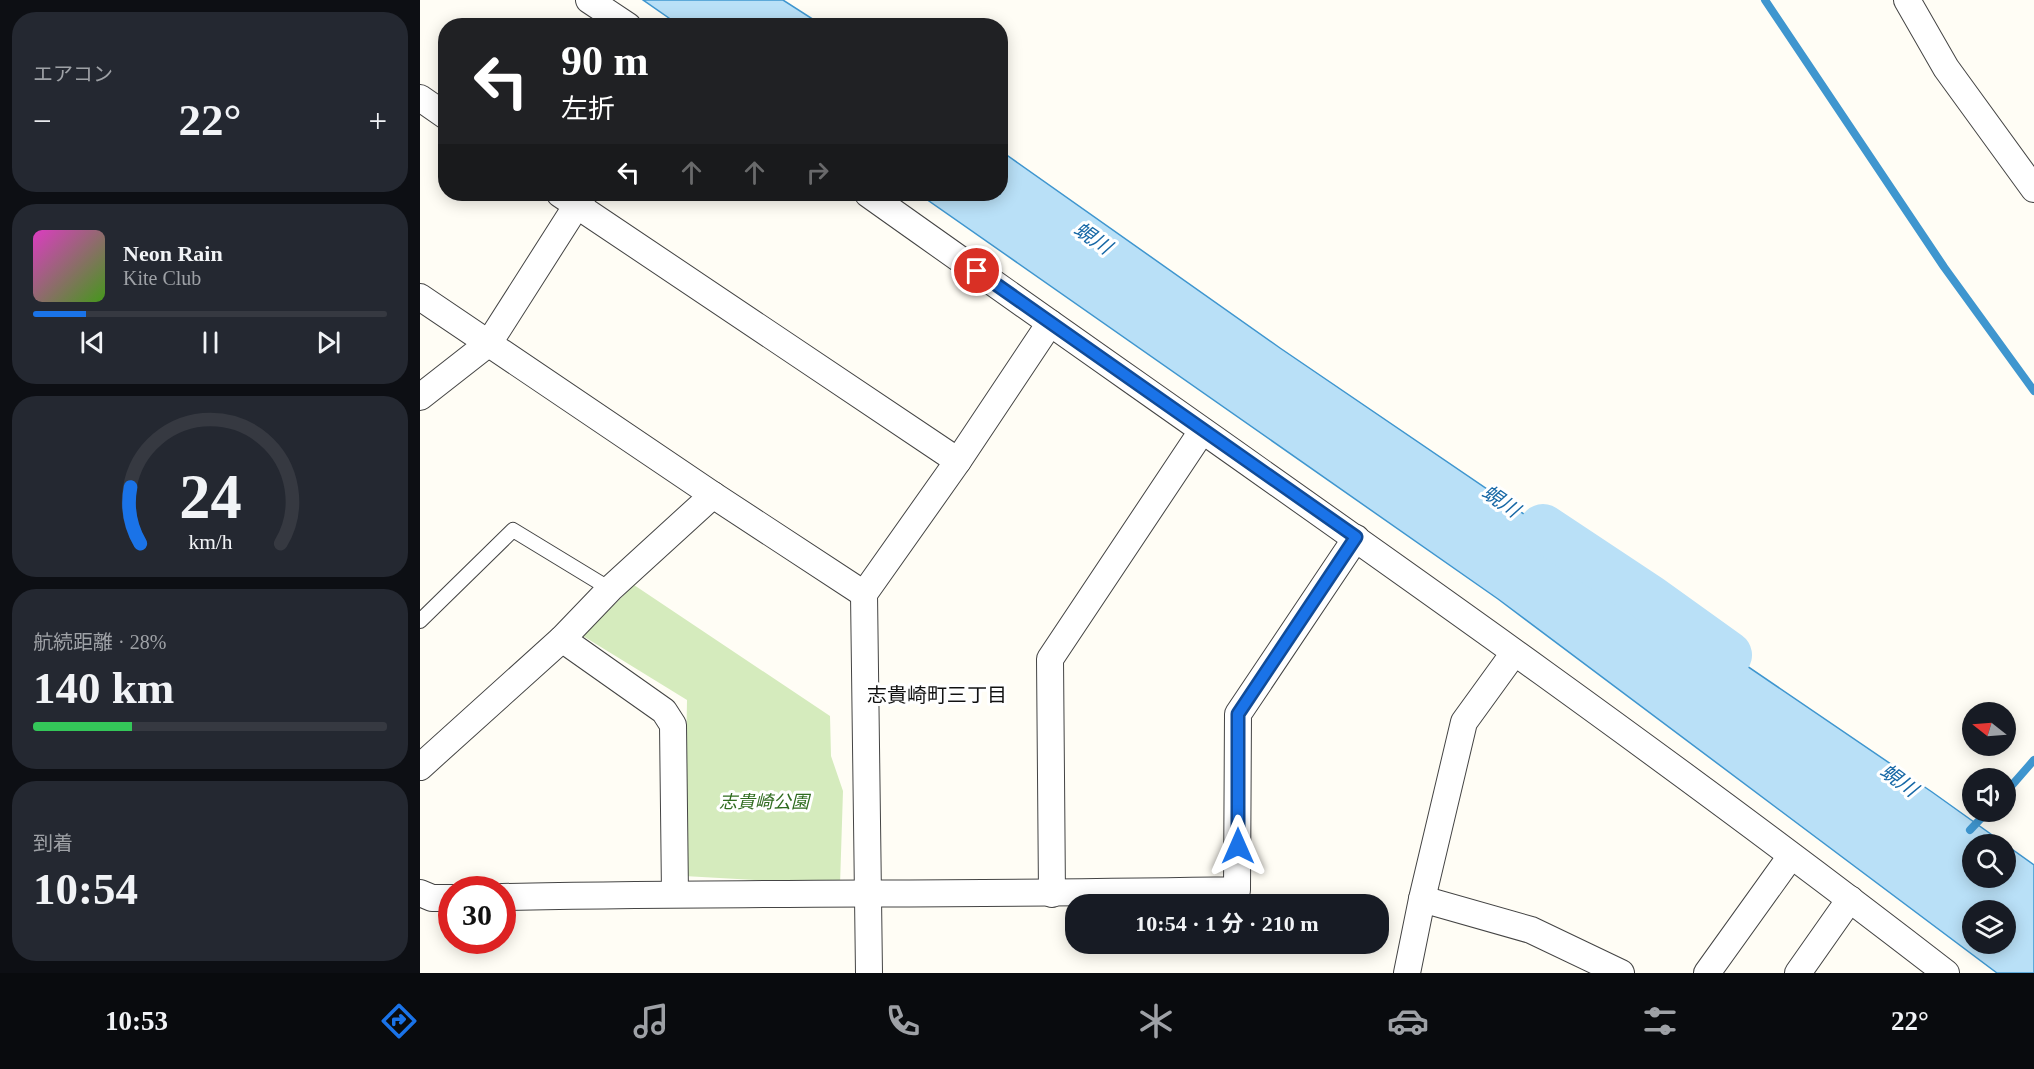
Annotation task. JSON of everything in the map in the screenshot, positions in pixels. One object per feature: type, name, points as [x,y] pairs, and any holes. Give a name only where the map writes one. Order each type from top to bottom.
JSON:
[{"type":"street","points":[[589,0],[616,18]]},
{"type":"street","points":[[1907,0],[1946,68],[2034,189]]},
{"type":"street","points":[[420,98],[438,110]]},
{"type":"street","points":[[420,397],[489,343],[572,201]]},
{"type":"street","points":[[580,201],[958,461]]},
{"type":"street","points":[[878,201],[1202,431],[1356,537],[1791,855],[1946,973]]},
{"type":"street","points":[[420,297],[864,594]]},
{"type":"street","points":[[869,973],[864,594],[958,461],[1050,323]]},
{"type":"street","points":[[1052,894],[1050,659],[1202,431]]},
{"type":"street","points":[[420,768],[562,639],[610,589],[713,495]]},
{"type":"street","points":[[516,897],[675,894],[1052,894],[1237,890],[1238,714],[1356,537]]},
{"type":"street","points":[[562,639],[664,711],[673,725],[675,894]]},
{"type":"street","points":[[1407,973],[1464,722],[1514,653]]},
{"type":"street","points":[[1707,973],[1791,855]]},
{"type":"street","points":[[420,892],[432,898],[438,898]]},
{"type":"street","points":[[1422,899],[1531,930],[1621,973]]},
{"type":"street","points":[[1798,973],[1850,899]]},
{"type":"lane","points":[[420,621],[513,530],[610,589]]},
{"type":"green space","name":"志貴崎公園","points":[[634,585],[830,716],[831,756],[843,791],[840,885],[684,876],[687,700],[583,636]]},
{"type":"water","points":[[643,0],[783,0],[811,18],[669,18]]},
{"type":"water","points":[[1008,156],[1280,348],[1932,792],[1962,813],[1962,822],[1974,822],[1991,834],[1962,834],[1962,888],[2016,888],[2016,852],[2034,865],[2034,973],[1997,973],[1972,954],[2016,954],[2016,900],[1962,900],[1962,947],[1498,599],[929,201],[1008,201]]},
{"type":"waterway","points":[[1765,0],[1944,267],[2034,391]]},
{"type":"waterway","name":"蜆川","points":[[1543,528],[1650,599],[1728,655]]},
{"type":"waterway","points":[[2016,781],[2034,760]]},
{"type":"waterway","points":[[1970,830],[1978,822]]},
{"type":"district","name":"志貴崎町三丁目","points":[[937,695]]},
{"type":"route","points":[[977,271],[1356,537],[1238,714],[1238,846]]}]
